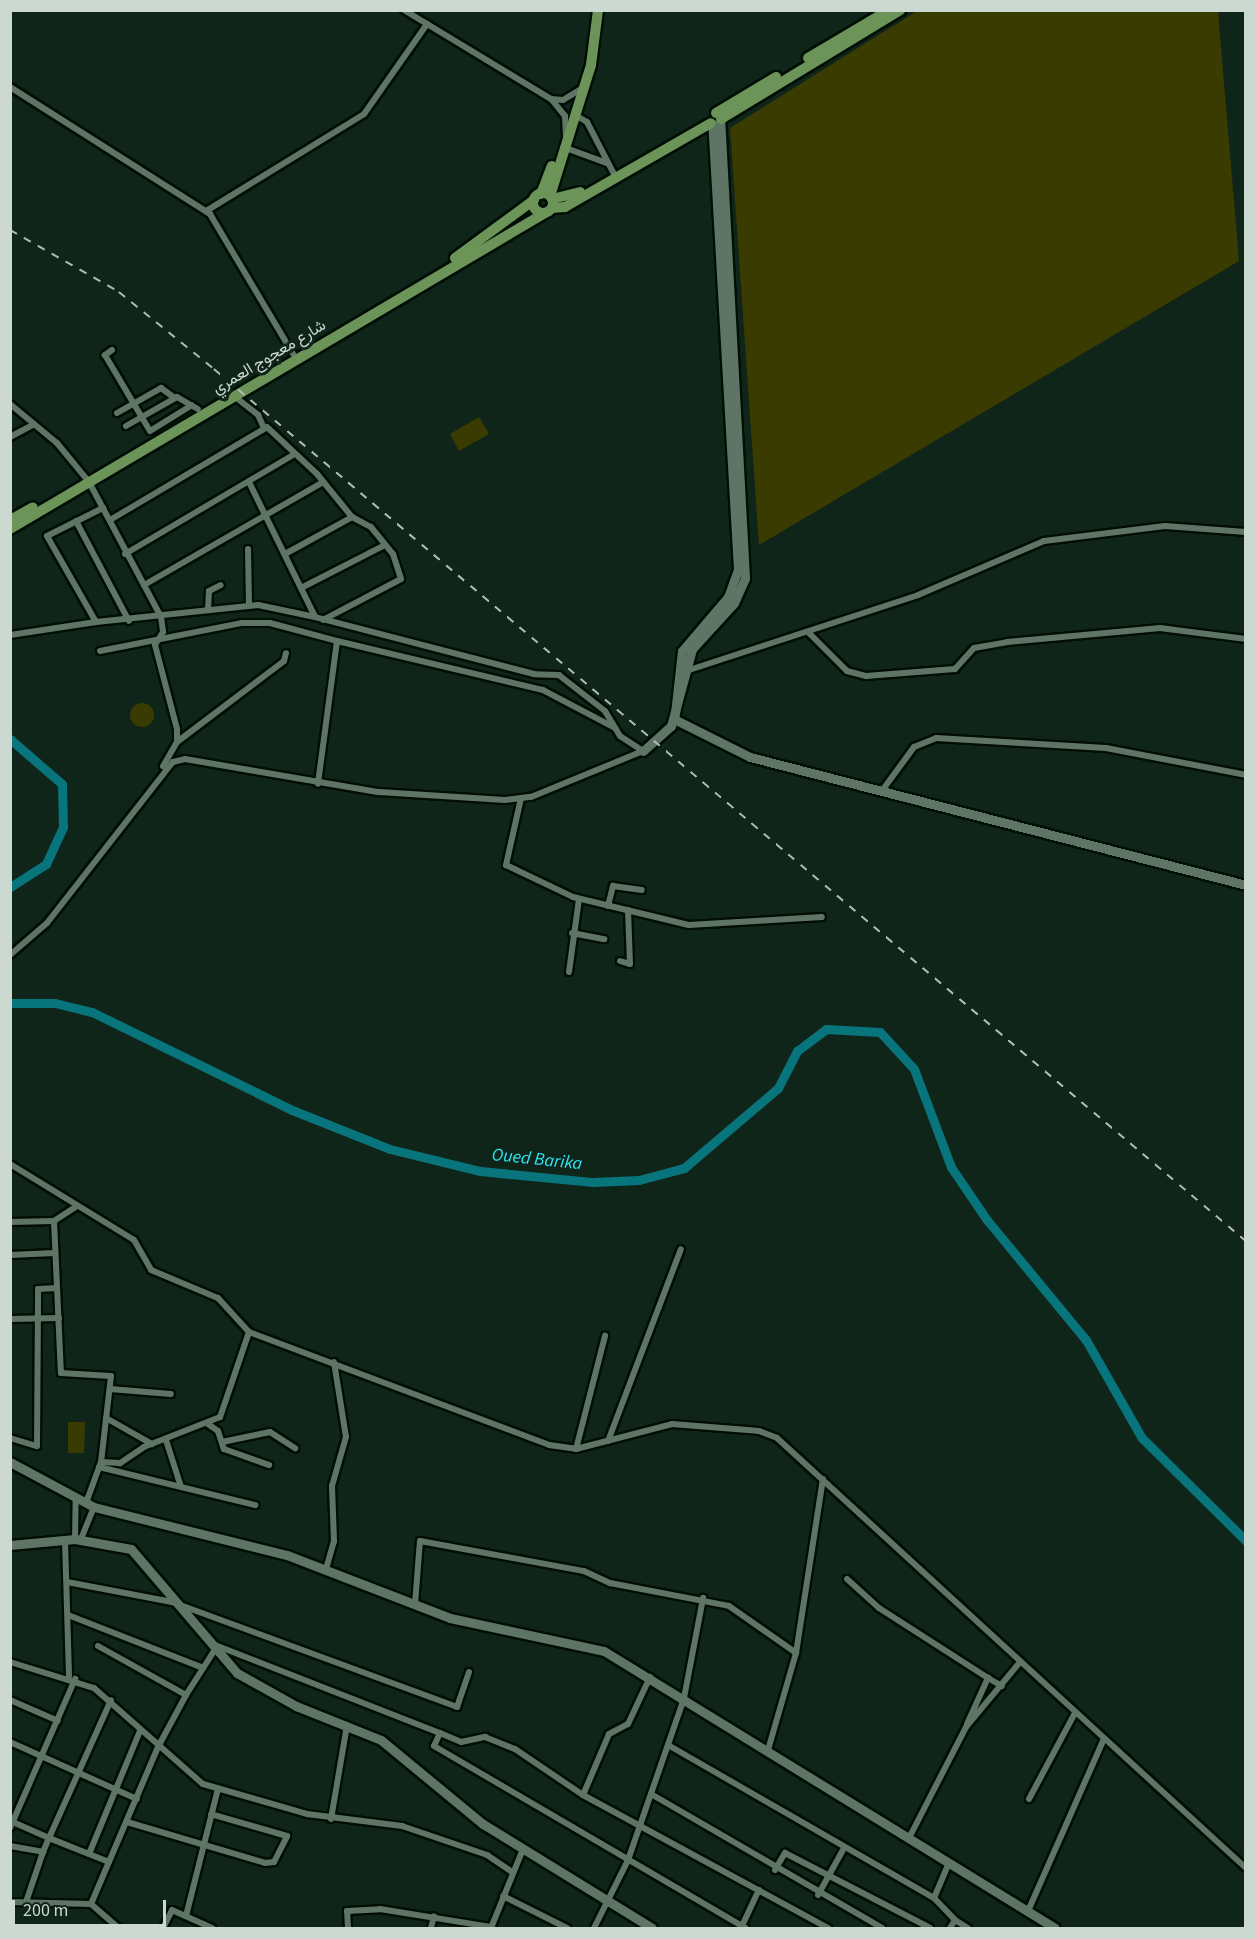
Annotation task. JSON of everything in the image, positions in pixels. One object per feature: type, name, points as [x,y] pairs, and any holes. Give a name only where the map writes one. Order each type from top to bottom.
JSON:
[{"type":"main road","points":[[546,202],[564,142],[585,87],[598,10]]},
{"type":"main road","points":[[715,119],[887,10]]},
{"type":"main road","points":[[546,202],[565,207],[614,176],[900,10]]},
{"type":"main road","points":[[546,202],[585,190],[614,176]]},
{"type":"main road","name":"شارع معجوج العمري","points":[[10,529],[195,407],[293,354],[546,202]]},
{"type":"main road","name":"شارع معجوج العمري","points":[[10,520],[234,395],[546,202]]},
{"type":"street","points":[[404,10],[551,99],[565,116],[564,142],[607,163]]},
{"type":"street","points":[[206,211],[364,114],[427,24]]},
{"type":"street","points":[[10,87],[206,211],[239,257],[293,354]]},
{"type":"street","points":[[551,99],[562,100],[585,87]]},
{"type":"street","points":[[575,115],[587,122],[614,176]]},
{"type":"street","points":[[162,768],[185,759],[318,784],[453,798],[521,798],[587,777],[644,751],[662,738],[675,718],[681,671],[695,643],[738,597],[746,572],[715,119]]},
{"type":"street","points":[[112,350],[105,355],[150,430],[195,407]]},
{"type":"street","points":[[117,414],[161,388],[175,398],[195,407]]},
{"type":"street","points":[[234,395],[258,415],[264,428],[323,482],[352,517],[385,545],[401,579],[323,620]]},
{"type":"street","points":[[126,426],[175,398]]},
{"type":"street","points":[[10,404],[34,423],[86,479],[161,617],[160,634],[177,742]]},
{"type":"street","points":[[10,437],[34,423]]},
{"type":"street","points":[[110,520],[264,428]]},
{"type":"street","points":[[125,554],[293,455]]},
{"type":"street","points":[[249,482],[267,514],[315,617]]},
{"type":"street","points":[[144,585],[323,482]]},
{"type":"street","points":[[96,622],[47,536],[103,508]]},
{"type":"street","points":[[285,554],[352,517]]},
{"type":"street","points":[[76,521],[129,621]]},
{"type":"street","points":[[681,671],[808,632],[958,580],[1044,542],[1165,526],[1245,532]]},
{"type":"street","points":[[301,588],[385,545]]},
{"type":"street","points":[[248,549],[249,605]]},
{"type":"street","points":[[208,610],[209,591],[221,585]]},
{"type":"street","points":[[10,634],[249,605],[315,617],[534,674],[559,675],[605,711],[616,729]]},
{"type":"street","points":[[100,651],[160,634],[270,623],[543,690],[616,729],[644,751]]},
{"type":"street","points":[[808,632],[847,671],[866,676],[955,669],[974,648],[999,643],[1160,628],[1245,639]]},
{"type":"street","points":[[318,784],[337,641]]},
{"type":"street","points":[[10,955],[47,923],[162,768],[177,742],[284,661],[286,653]]},
{"type":"street","points":[[675,718],[750,757],[881,793],[1004,819],[1245,885]]},
{"type":"street","points":[[881,793],[914,747],[936,738],[1106,748],[1245,775]]},
{"type":"street","points":[[521,798],[506,865],[579,899],[689,925],[822,917]]},
{"type":"street","points":[[608,906],[613,886],[642,890]]},
{"type":"street","points":[[569,972],[572,933],[579,899]]},
{"type":"street","points":[[620,961],[630,964],[628,910]]},
{"type":"street","points":[[572,933],[604,939]]},
{"type":"street","points":[[10,1164],[134,1240],[151,1270],[218,1298],[249,1332],[334,1362],[521,1436],[576,1449],[672,1424],[759,1431],[777,1438],[1245,1868]]},
{"type":"street","points":[[10,1222],[54,1221],[77,1206]]},
{"type":"street","points":[[54,1221],[61,1373],[111,1376],[100,1465],[85,1504],[78,1539]]},
{"type":"street","points":[[608,1441],[681,1249]]},
{"type":"street","points":[[10,1255],[55,1253]]},
{"type":"street","points":[[10,1438],[37,1446],[38,1289],[57,1288]]},
{"type":"street","points":[[10,1319],[58,1318]]},
{"type":"street","points":[[100,1465],[120,1462],[152,1444],[208,1424],[227,1404],[249,1332]]},
{"type":"street","points":[[576,1449],[605,1335]]},
{"type":"street","points":[[326,1569],[334,1541],[332,1486],[346,1437],[342,1387],[332,1374],[334,1362]]},
{"type":"street","points":[[110,1389],[171,1394]]},
{"type":"street","points":[[106,1418],[152,1444]]},
{"type":"street","points":[[208,1424],[234,1454],[269,1465]]},
{"type":"street","points":[[222,1442],[270,1432],[295,1448]]},
{"type":"street","points":[[166,1440],[181,1487]]},
{"type":"street","points":[[10,1462],[85,1504],[255,1545],[482,1626],[590,1645],[651,1677],[1055,1929]]},
{"type":"street","points":[[100,1465],[255,1505]]},
{"type":"street","points":[[768,1750],[796,1653],[823,1479]]},
{"type":"street","points":[[78,1539],[85,1504]]},
{"type":"street","points":[[10,1545],[78,1539],[131,1549],[206,1642],[237,1673],[381,1740],[483,1824],[648,1927]]},
{"type":"street","points":[[65,1541],[72,1678],[58,1721],[12,1825],[109,1862]]},
{"type":"street","points":[[415,1604],[420,1541],[703,1598],[729,1606],[796,1653]]},
{"type":"street","points":[[847,1579],[879,1608],[1002,1686]]},
{"type":"street","points":[[67,1582],[172,1602],[456,1707],[469,1672]]},
{"type":"street","points":[[594,1929],[628,1860],[684,1698],[703,1598]]},
{"type":"street","points":[[68,1615],[203,1668]]},
{"type":"street","points":[[206,1642],[461,1742],[484,1737],[515,1749],[583,1795],[640,1822],[828,1929]]},
{"type":"street","points":[[98,1646],[186,1695]]},
{"type":"street","points":[[91,1904],[158,1747],[186,1695],[214,1651]]},
{"type":"street","points":[[10,1662],[72,1678],[111,1700],[183,1771],[218,1789],[331,1818],[402,1826],[488,1855],[511,1871]]},
{"type":"street","points":[[966,1727],[991,1703],[1020,1662]]},
{"type":"street","points":[[583,1795],[609,1734],[628,1724],[651,1677]]},
{"type":"street","points":[[909,1838],[966,1727],[988,1678]]},
{"type":"street","points":[[980,1695],[991,1703]]},
{"type":"street","points":[[10,1700],[58,1721]]},
{"type":"street","points":[[26,1902],[43,1852],[80,1774],[111,1700]]},
{"type":"street","points":[[1029,1799],[1076,1713]]},
{"type":"street","points":[[331,1818],[347,1725]]},
{"type":"street","points":[[89,1854],[140,1731]]},
{"type":"street","points":[[440,1733],[434,1746],[744,1927],[759,1890]]},
{"type":"street","points":[[1028,1911],[1104,1739]]},
{"type":"street","points":[[10,1742],[137,1799]]},
{"type":"street","points":[[668,1745],[934,1899],[955,1920],[968,1929]]},
{"type":"street","points":[[186,1916],[218,1789]]},
{"type":"street","points":[[651,1794],[775,1870],[882,1929]]},
{"type":"street","points":[[127,1822],[203,1847],[270,1863],[287,1836],[211,1814]]},
{"type":"street","points":[[10,1846],[43,1852]]},
{"type":"street","points":[[818,1895],[844,1848]]},
{"type":"street","points":[[348,1929],[347,1911],[380,1909],[434,1916],[491,1928],[511,1871],[523,1849]]},
{"type":"street","points":[[775,1870],[785,1854],[829,1874],[930,1929]]},
{"type":"street","points":[[934,1899],[949,1863]]},
{"type":"street","points":[[503,1896],[567,1929]]},
{"type":"street","points":[[10,1902],[91,1904],[111,1926],[119,1929]]},
{"type":"street","points":[[163,1929],[172,1910],[212,1929]]},
{"type":"street","points":[[431,1929],[434,1916]]},
{"type":"street","points":[[950,1929],[955,1920]]},
{"type":"shaded area","points":[[917,11],[1218,11],[1239,261],[759,545],[730,128]]},
{"type":"shaded area","points":[[479,417],[489,434],[459,451],[450,434]]},
{"type":"shaded area","points":[[142,703],[147,704],[153,710],[153,720],[147,726],[142,727],[137,726],[131,720],[130,715],[131,710],[137,704]]},
{"type":"shaded area","points":[[68,1422],[85,1422],[84,1453],[68,1453]]},
{"type":"waterway","name":"Oued Barika","points":[[10,739],[62,784],[63,827],[46,864],[10,887]]},
{"type":"waterway","name":"Oued Barika","points":[[10,1003],[55,1003],[92,1012],[292,1110],[390,1149],[480,1171],[593,1182],[639,1180],[684,1168],[778,1088],[797,1051],[826,1029],[880,1032],[914,1069],[951,1167],[987,1220],[1086,1340],[1142,1438],[1246,1541]]},
{"type":"railway","points":[[10,230],[119,292],[214,369],[1246,1241]]}]
